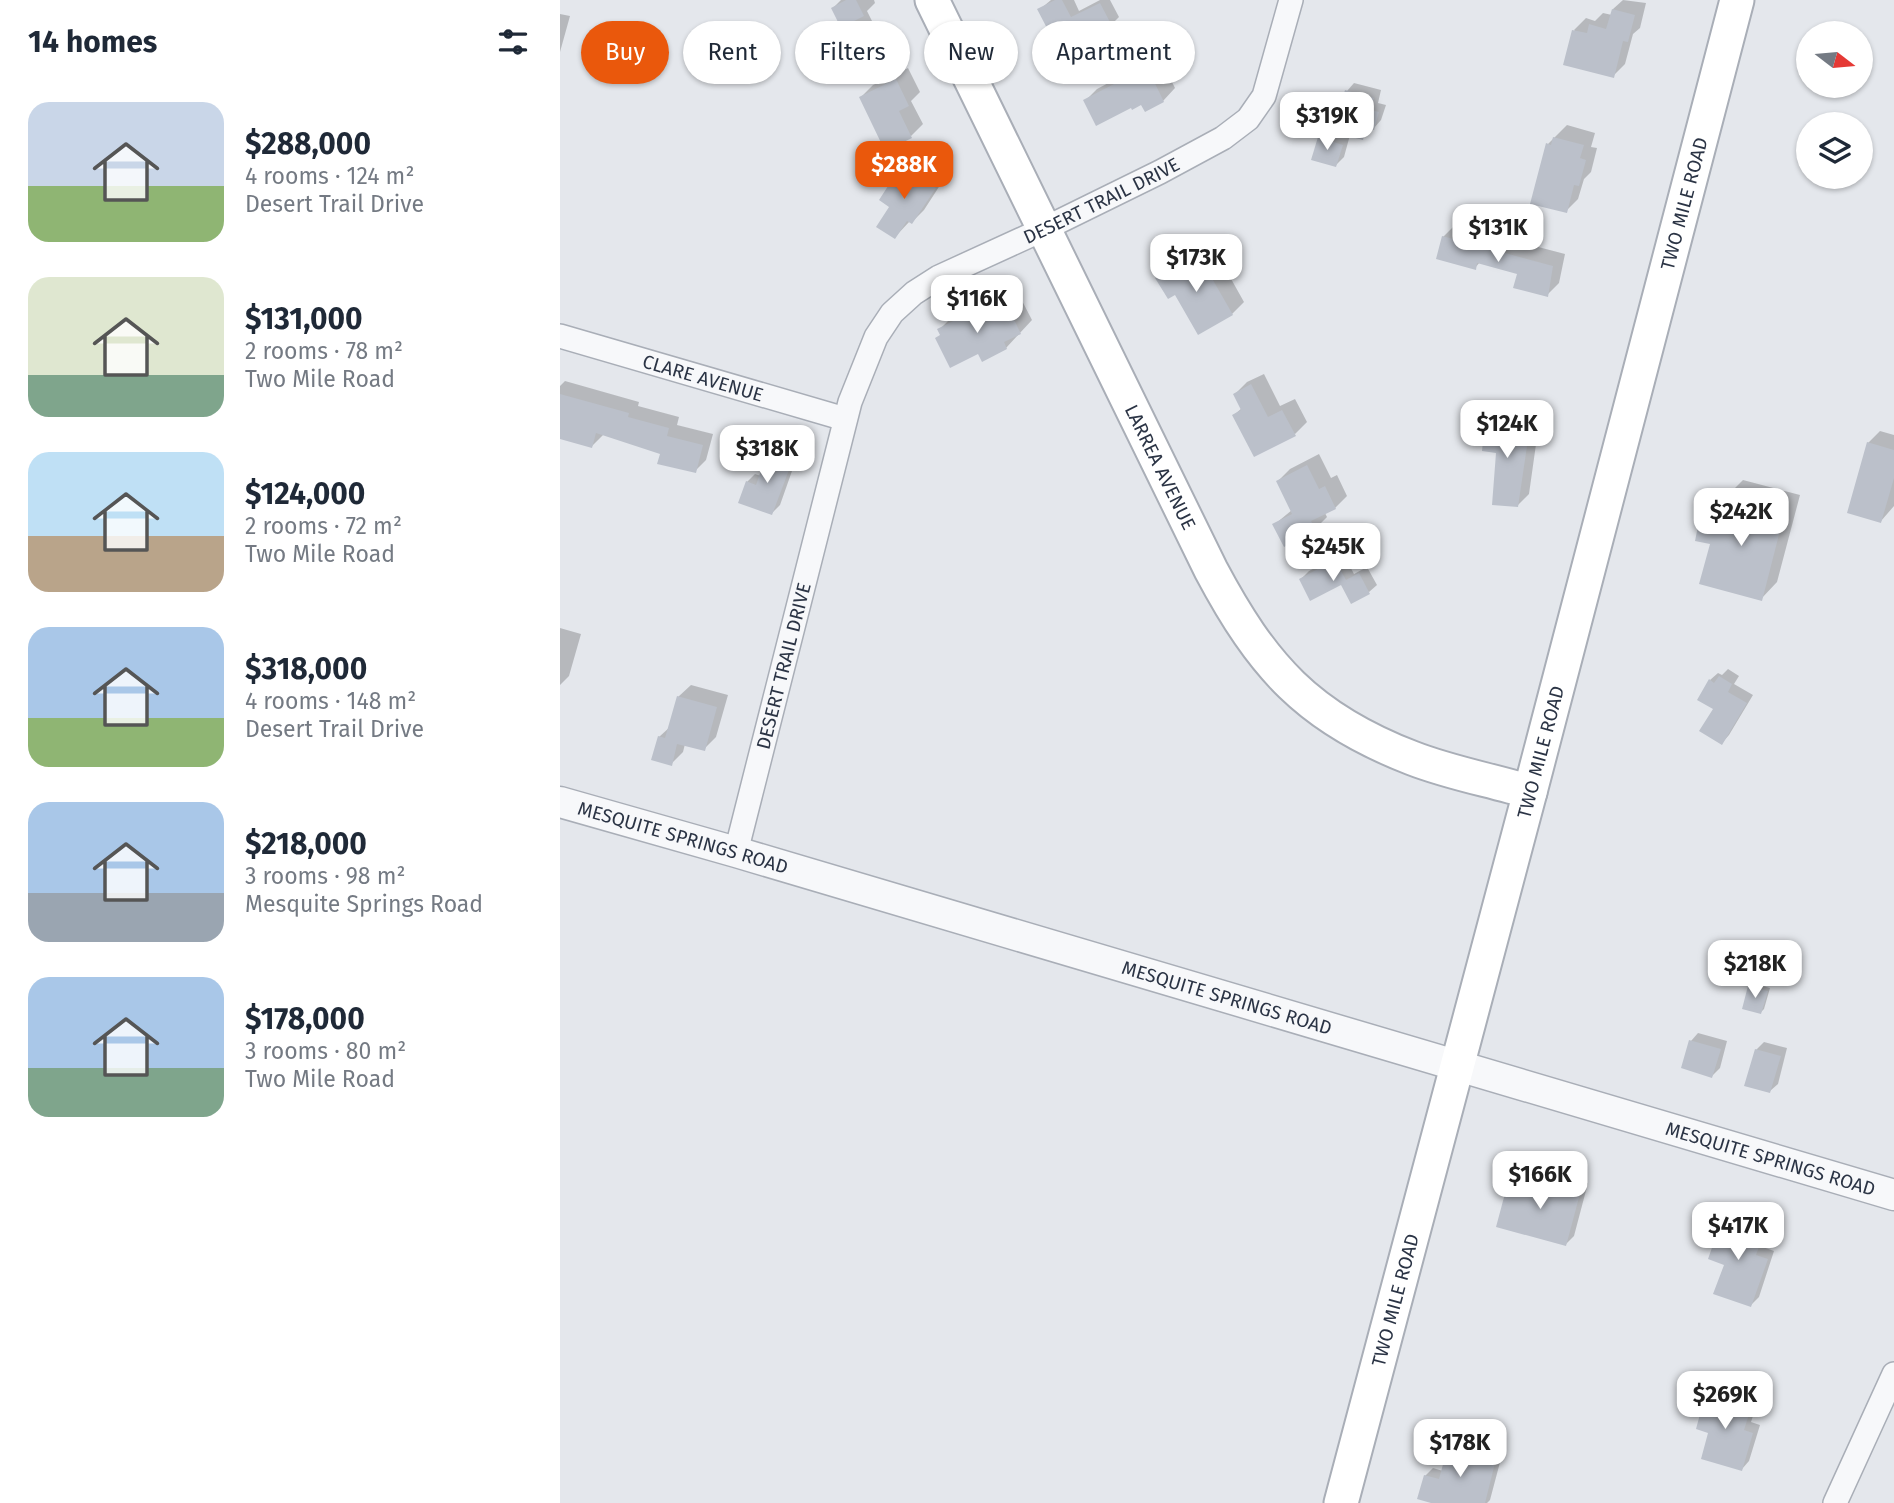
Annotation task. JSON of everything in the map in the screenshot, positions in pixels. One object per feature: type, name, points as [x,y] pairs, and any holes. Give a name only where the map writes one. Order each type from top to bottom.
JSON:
[{"type":"main road","name":"LARREA AVENUE","points":[[932,0],[1211,570],[1235,615],[1264,657],[1328,718],[1413,758],[1530,792]]},
{"type":"main road","name":"TWO MILE ROAD","points":[[1341,1503],[1737,0]]},
{"type":"street","name":"DESERT TRAIL DRIVE","points":[[736,852],[845,419],[864,364],[892,313],[914,293],[939,277],[1160,172],[1223,138],[1248,119],[1265,96],[1291,0]]},
{"type":"street","name":"CLARE AVENUE","points":[[560,336],[845,419]]},
{"type":"street","name":"MESQUITE SPRINGS ROAD","points":[[560,802],[1894,1195]]},
{"type":"street","points":[[1835,1503],[1894,1374]]},
{"type":"building","points":[[846,0],[856,0],[864,16],[854,21],[838,21],[831,8]]},
{"type":"building","points":[[1055,0],[1062,0],[1071,17],[1100,3],[1109,21],[1043,21],[1037,9]]},
{"type":"building","points":[[1612,9],[1635,15],[1628,42],[1623,41],[1614,78],[1563,65],[1572,30],[1587,33],[1589,24],[1606,29]]},
{"type":"building","points":[[886,84],[898,84],[909,106],[899,111],[912,138],[885,151],[859,97]]},
{"type":"building","points":[[1114,84],[1155,84],[1164,102],[1145,112],[1141,105],[1132,110],[1131,108],[1096,126],[1083,100]]},
{"type":"building","points":[[1345,90],[1374,98],[1371,110],[1379,112],[1374,130],[1366,128],[1363,140],[1333,132]]},
{"type":"building","points":[[1318,137],[1343,145],[1336,167],[1311,160]]},
{"type":"building","points":[[1553,137],[1584,145],[1580,158],[1586,160],[1579,186],[1574,185],[1567,213],[1530,204],[1546,143],[1551,145]]},
{"type":"building","points":[[901,166],[936,188],[912,224],[907,221],[895,239],[876,227],[889,207],[879,200]]},
{"type":"building","points":[[1442,236],[1553,266],[1548,297],[1513,288],[1517,274],[1477,263],[1476,270],[1436,259]]},
{"type":"building","points":[[1198,254],[1233,315],[1198,335],[1175,295],[1168,299],[1155,278]]},
{"type":"building","points":[[1006,303],[1021,334],[1004,342],[1007,349],[982,362],[978,354],[950,368],[935,338],[940,335],[937,329],[986,305],[989,312]]},
{"type":"building","points":[[1251,384],[1268,417],[1282,410],[1296,436],[1254,457],[1232,415],[1241,410],[1233,394]]},
{"type":"building","points":[[560,394],[629,413],[628,417],[669,428],[667,436],[703,445],[696,473],[657,464],[660,454],[596,433],[592,448],[560,439]]},
{"type":"building","points":[[1485,422],[1530,426],[1518,507],[1492,505],[1496,453],[1482,451]]},
{"type":"building","points":[[1867,442],[1894,450],[1894,478],[1881,523],[1847,513]]},
{"type":"building","points":[[767,453],[792,462],[772,515],[738,503],[746,481],[756,485]]},
{"type":"building","points":[[1307,465],[1319,489],[1325,486],[1336,509],[1311,521],[1316,530],[1284,547],[1272,524],[1292,514],[1276,481]]},
{"type":"building","points":[[1725,496],[1785,511],[1762,601],[1699,584],[1710,544],[1695,541],[1699,521],[1717,526]]},
{"type":"building","points":[[1335,560],[1346,580],[1359,573],[1370,594],[1351,604],[1341,585],[1310,601],[1299,579]]},
{"type":"building","points":[[1719,676],[1732,684],[1728,692],[1747,703],[1722,745],[1699,731],[1713,709],[1697,700],[1709,679],[1714,683]]},
{"type":"building","points":[[677,696],[717,707],[705,751],[677,744],[672,766],[651,760],[658,736],[665,738]]},
{"type":"building","points":[[1748,986],[1768,991],[1761,1014],[1742,1009]]},
{"type":"building","points":[[1689,1040],[1721,1049],[1712,1078],[1681,1068]]},
{"type":"building","points":[[1755,1049],[1781,1056],[1770,1093],[1744,1086]]},
{"type":"building","points":[[1533,1178],[1581,1190],[1566,1246],[1496,1227],[1507,1186],[1529,1192]]},
{"type":"building","points":[[1722,1219],[1764,1233],[1756,1255],[1768,1259],[1751,1307],[1713,1294],[1724,1265],[1708,1259]]},
{"type":"building","points":[[1706,1392],[1752,1405],[1744,1430],[1753,1433],[1742,1471],[1701,1459],[1708,1433],[1696,1429]]},
{"type":"building","points":[[1448,1446],[1496,1459],[1485,1503],[1431,1503],[1417,1499],[1424,1475],[1439,1479]]}]
